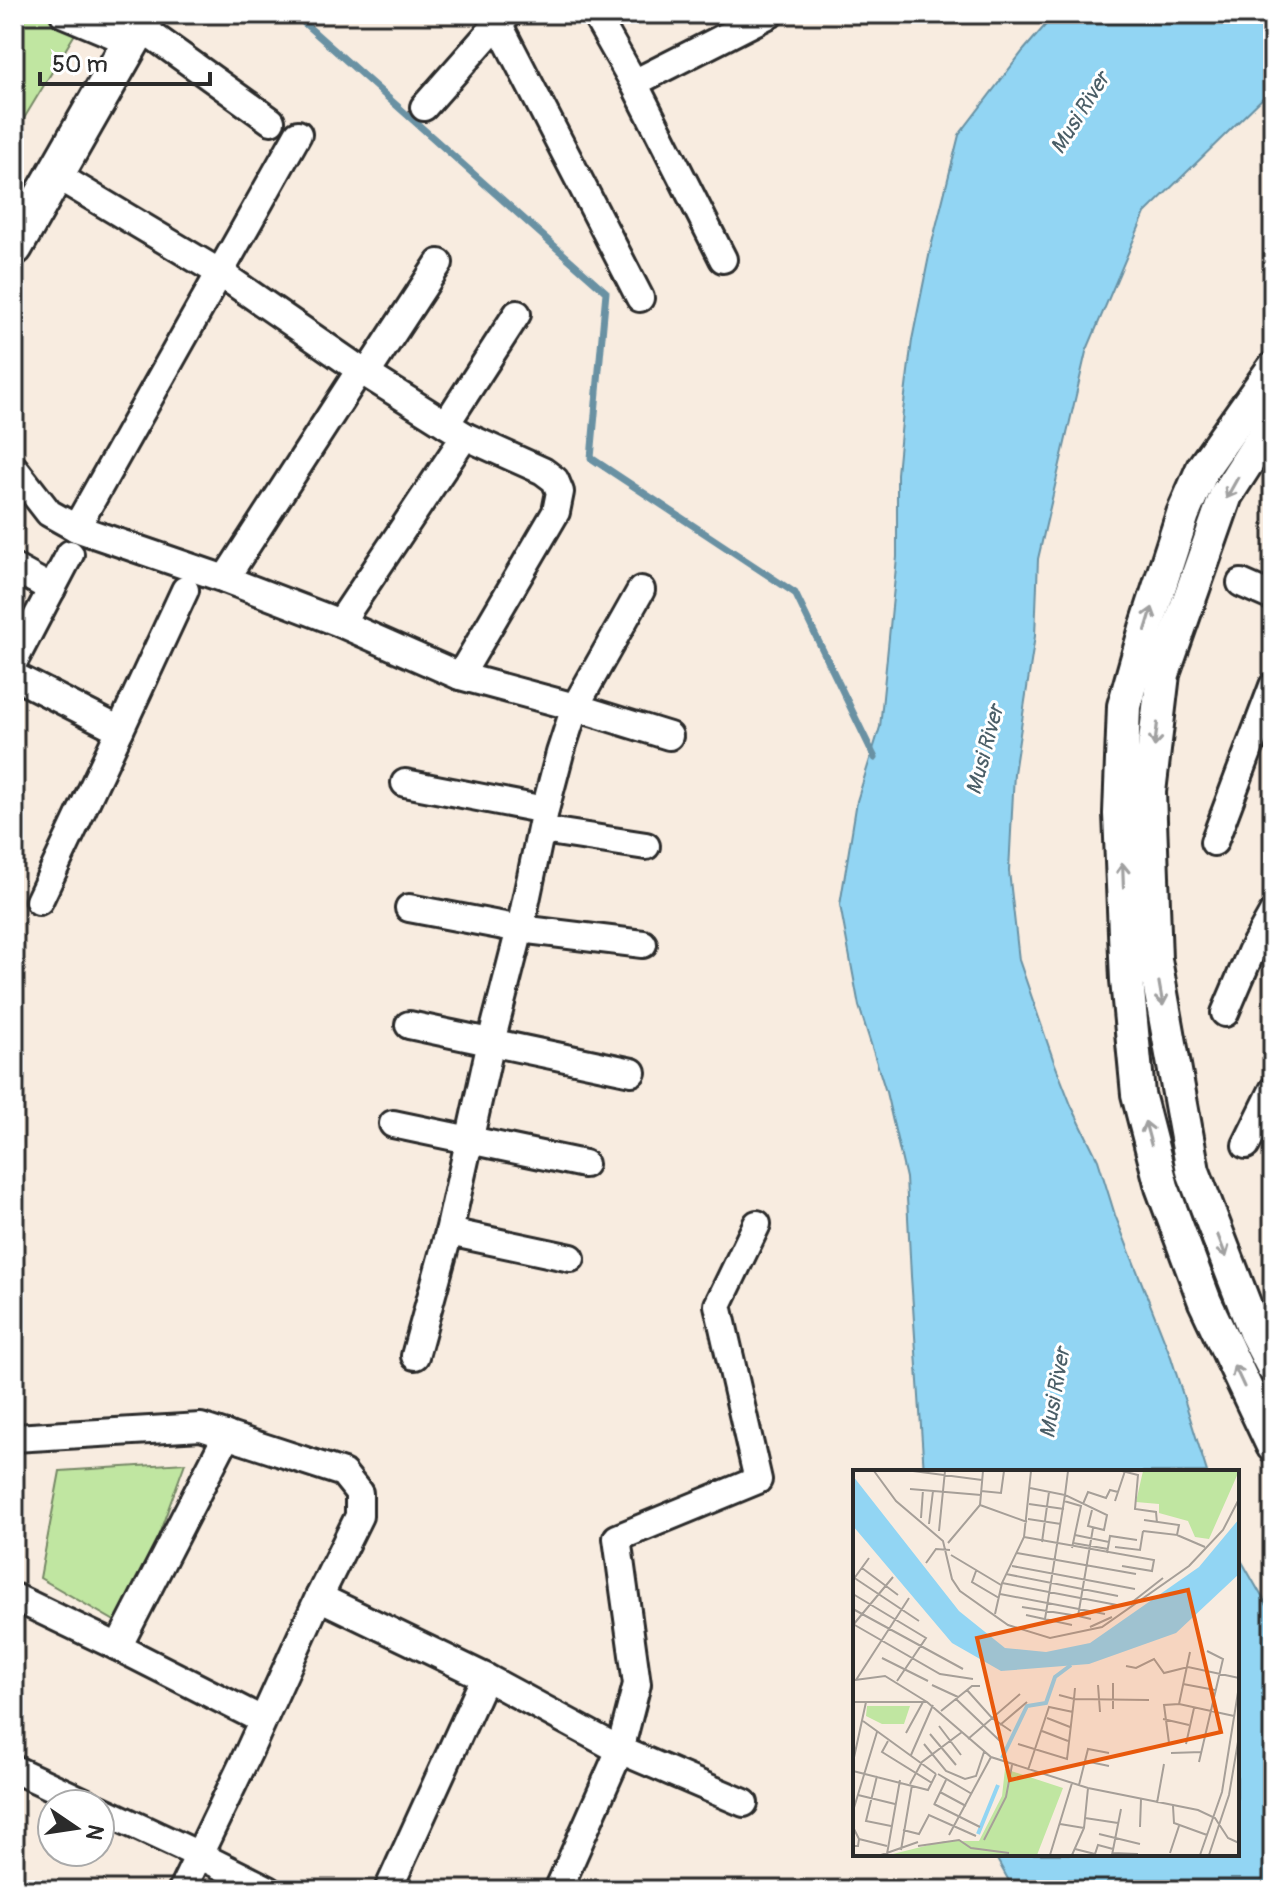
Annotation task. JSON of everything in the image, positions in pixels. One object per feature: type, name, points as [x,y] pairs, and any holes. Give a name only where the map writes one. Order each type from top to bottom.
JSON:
[{"type":"main road","points":[[14,247],[139,28]]},
{"type":"street","points":[[64,14],[139,28],[271,121]]},
{"type":"street","points":[[634,83],[779,17]]},
{"type":"street","points":[[607,18],[634,83],[723,259]]},
{"type":"street","points":[[424,107],[504,19],[640,298]]},
{"type":"street","points":[[76,528],[298,134]]},
{"type":"street","points":[[56,175],[220,273],[456,430],[543,471],[555,480],[560,492],[556,512],[460,676]]},
{"type":"street","points":[[225,579],[439,263]]},
{"type":"street","points":[[340,623],[456,430],[517,314]]},
{"type":"street","points":[[1273,369],[1203,468],[1183,514],[1124,706],[1120,814],[1127,980],[1138,1094],[1162,1187],[1205,1302],[1273,1446]]},
{"type":"street","points":[[1273,422],[1226,495],[1163,674],[1149,792],[1155,960],[1193,1171],[1255,1332],[1273,1367]]},
{"type":"street","points":[[14,468],[49,513],[76,528],[225,579],[340,623],[460,676],[669,736]]},
{"type":"street","points":[[70,554],[52,589],[16,678],[120,730]]},
{"type":"street","points":[[14,568],[52,589]]},
{"type":"street","points":[[1241,583],[1273,597]]},
{"type":"street","points":[[39,901],[185,590]]},
{"type":"street","points":[[415,1356],[449,1232],[560,753],[575,707],[641,590]]},
{"type":"street","points":[[1214,842],[1273,686]]},
{"type":"street","points":[[405,783],[646,846]]},
{"type":"street","points":[[409,908],[520,929],[643,944]]},
{"type":"street","points":[[1225,1013],[1251,952],[1273,913]]},
{"type":"street","points":[[409,1025],[632,1072]]},
{"type":"street","points":[[1246,1145],[1273,1090]]},
{"type":"street","points":[[393,1124],[584,1164]]},
{"type":"street","points":[[558,1890],[620,1750],[637,1684],[617,1538],[758,1480],[718,1305],[757,1224]]},
{"type":"street","points":[[449,1232],[571,1258]]},
{"type":"street","points":[[14,1438],[201,1427],[343,1473],[359,1493],[359,1516],[182,1890]]},
{"type":"street","points":[[118,1647],[227,1435]]},
{"type":"street","points":[[14,1597],[262,1720]]},
{"type":"street","points":[[319,1597],[485,1677],[620,1750],[744,1803]]},
{"type":"street","points":[[388,1890],[485,1677]]},
{"type":"street","points":[[14,1769],[55,1788]]},
{"type":"street","points":[[116,1816],[269,1890]]},
{"type":"green space","points":[[14,14],[87,14],[14,135]]},
{"type":"green space","points":[[185,1463],[125,1627],[40,1578],[60,1471]]},
{"type":"water","name":"Musi River","points":[[1055,14],[1273,14],[1273,88],[1145,213],[1086,352],[1038,559],[1035,636],[1014,773],[1009,871],[1019,960],[1053,1059],[1098,1160],[1115,1215],[1171,1357],[1206,1470],[924,1470],[906,1178],[886,1092],[859,1006],[840,905],[857,801],[880,727],[897,557],[897,474],[903,411],[912,340],[930,251],[959,135]]},
{"type":"water","points":[[1239,1556],[1273,1616],[1273,1890],[1014,1890],[995,1856],[1239,1856]]},
{"type":"waterway","points":[[294,14],[606,292],[591,458],[795,593],[875,758]]}]
